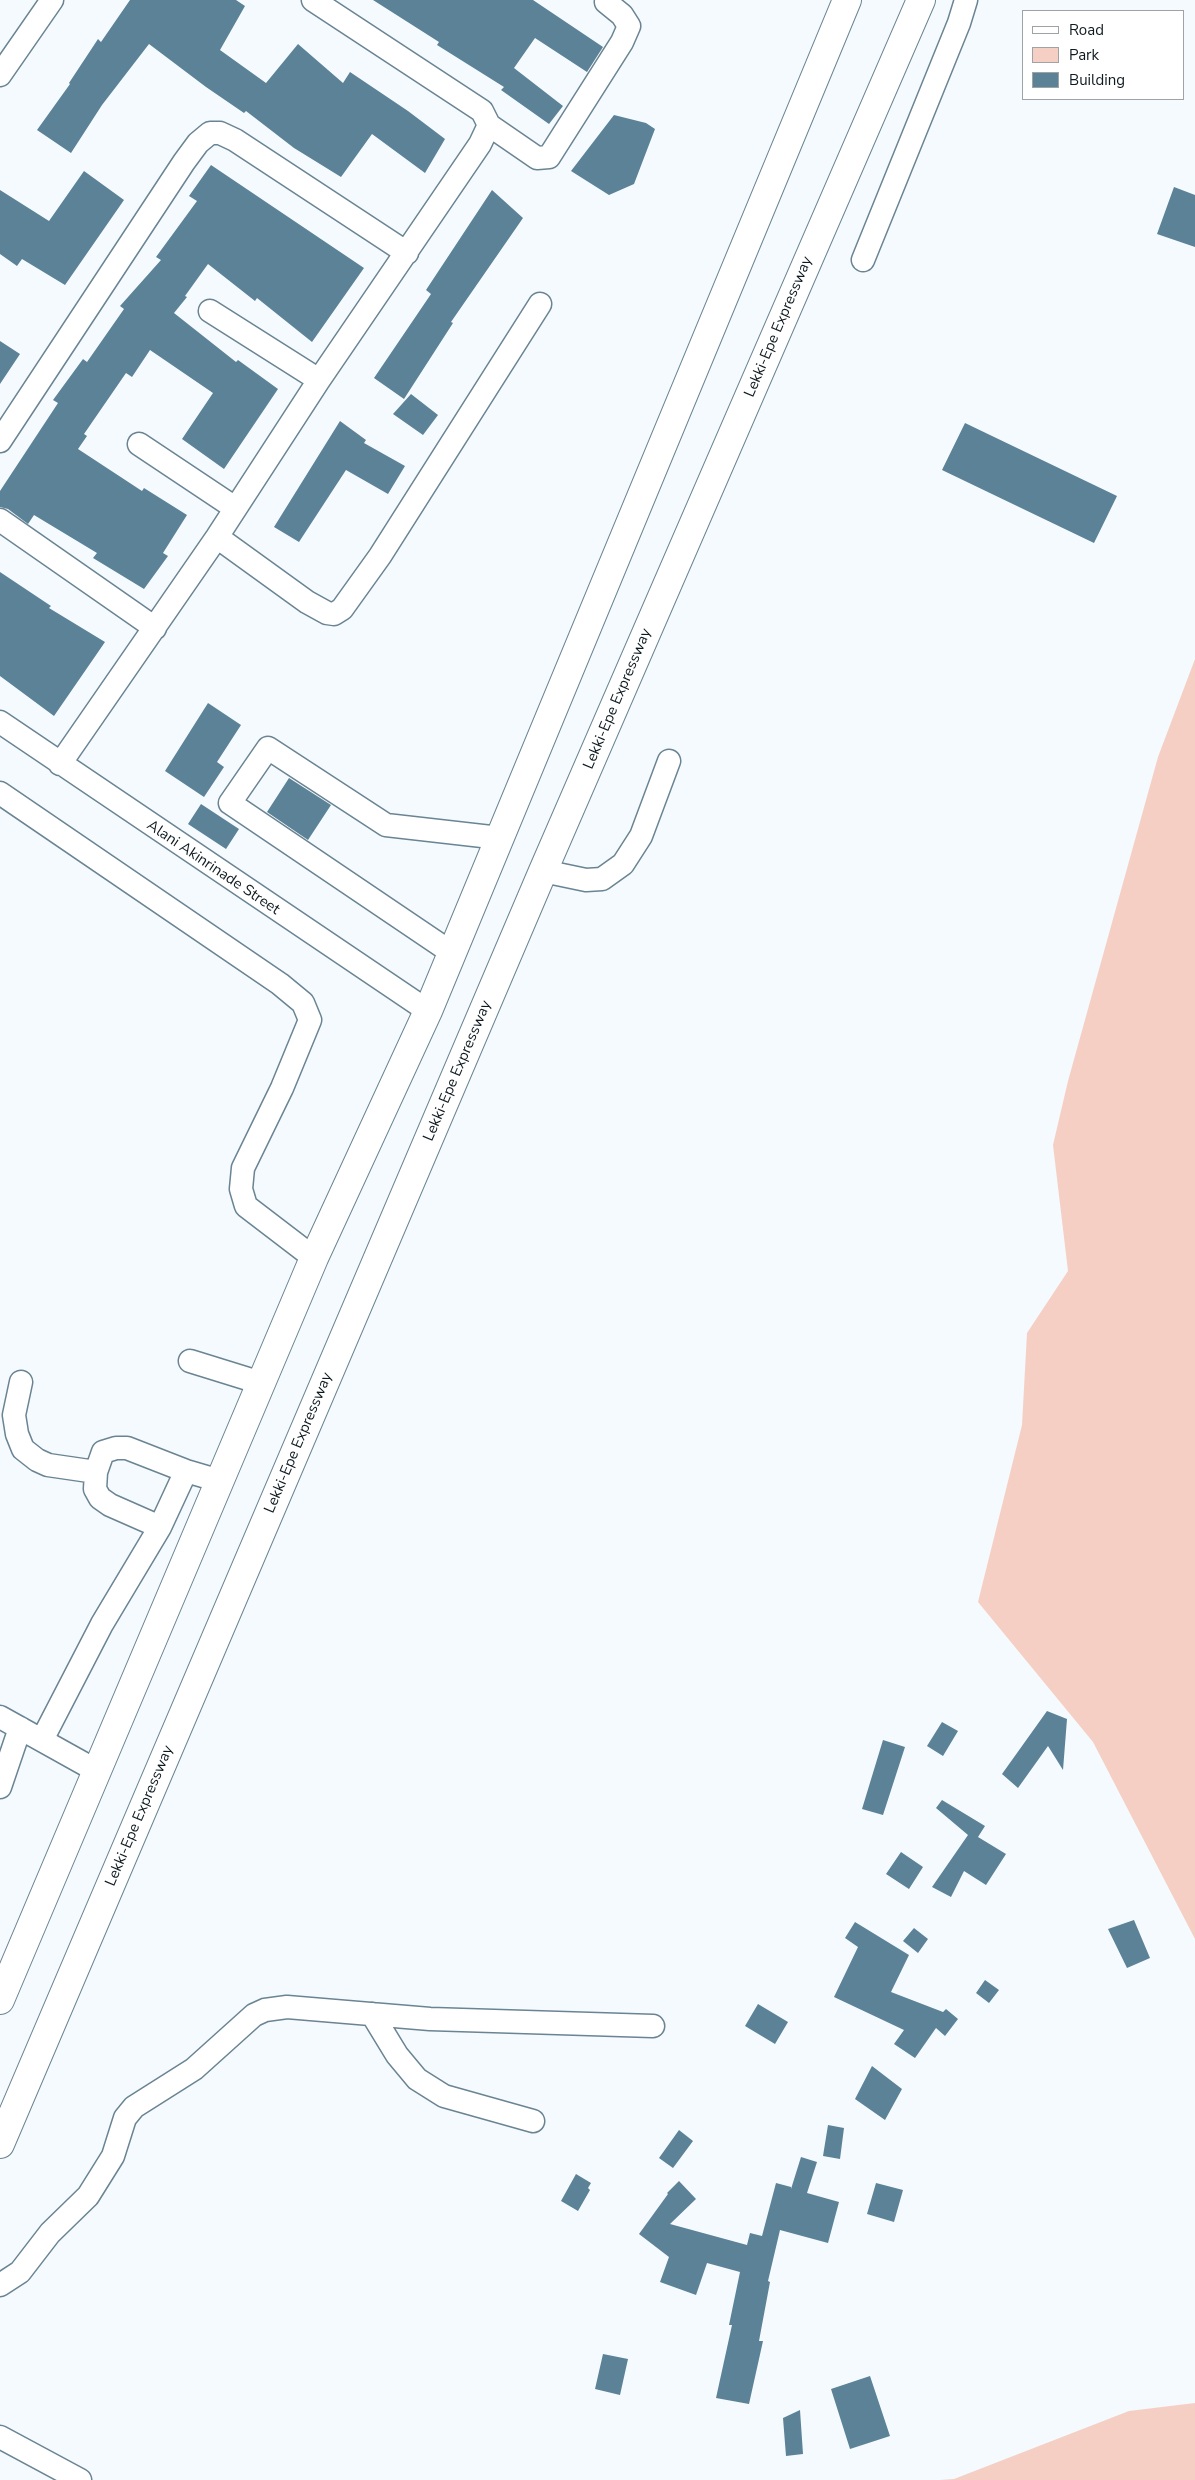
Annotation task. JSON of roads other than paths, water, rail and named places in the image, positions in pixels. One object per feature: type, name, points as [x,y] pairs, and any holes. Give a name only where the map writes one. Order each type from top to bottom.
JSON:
[{"type":"highway","points":[[3,1982],[97,1771],[314,1258],[428,1011],[848,0]]},
{"type":"highway","name":"Lekki-Epe Expressway","points":[[0,2144],[543,871],[921,0]]},
{"type":"street","points":[[0,75],[52,0]]},
{"type":"street","points":[[314,0],[482,111],[489,125],[537,158],[549,157],[622,42],[629,26],[609,1]]},
{"type":"street","points":[[863,260],[959,22],[966,0]]},
{"type":"street","points":[[60,764],[217,537],[318,380],[407,253],[480,144],[489,125]]},
{"type":"street","points":[[0,441],[184,162],[198,143],[210,133],[220,133],[235,140],[407,253]]},
{"type":"street","points":[[217,537],[307,602],[327,613],[334,614],[342,609],[380,556],[540,304]]},
{"type":"street","points":[[210,311],[318,380]]},
{"type":"street","points":[[139,444],[235,508]]},
{"type":"street","points":[[0,520],[155,628]]},
{"type":"street","name":"Alani Akinrinade Street","points":[[0,722],[428,1011]]},
{"type":"street","points":[[452,953],[230,803],[268,748],[386,825],[500,838]]},
{"type":"street","points":[[543,871],[586,880],[602,878],[623,864],[641,836],[669,761]]},
{"type":"street","points":[[0,793],[280,984],[302,1003],[310,1020],[282,1088],[243,1168],[241,1189],[246,1206],[314,1258]]},
{"type":"street","points":[[190,1361],[261,1383]]},
{"type":"street","points":[[21,1382],[14,1415],[17,1434],[23,1449],[48,1465],[96,1472]]},
{"type":"street","points":[[160,1527],[110,1505],[100,1498],[95,1489],[96,1472],[104,1452],[116,1448],[127,1448],[186,1471],[220,1481]]},
{"type":"street","points":[[42,1740],[102,1624],[160,1527],[186,1471]]},
{"type":"street","points":[[0,1717],[97,1771]]},
{"type":"street","points":[[0,1787],[20,1728]]},
{"type":"street","points":[[0,2284],[20,2272],[50,2233],[88,2196],[113,2156],[125,2118],[134,2107],[194,2069],[254,2015],[265,2010],[287,2007],[430,2019],[653,2026]]},
{"type":"street","points":[[372,2014],[396,2055],[417,2079],[444,2096],[533,2121]]},
{"type":"street","points":[[0,2437],[80,2480]]}]
